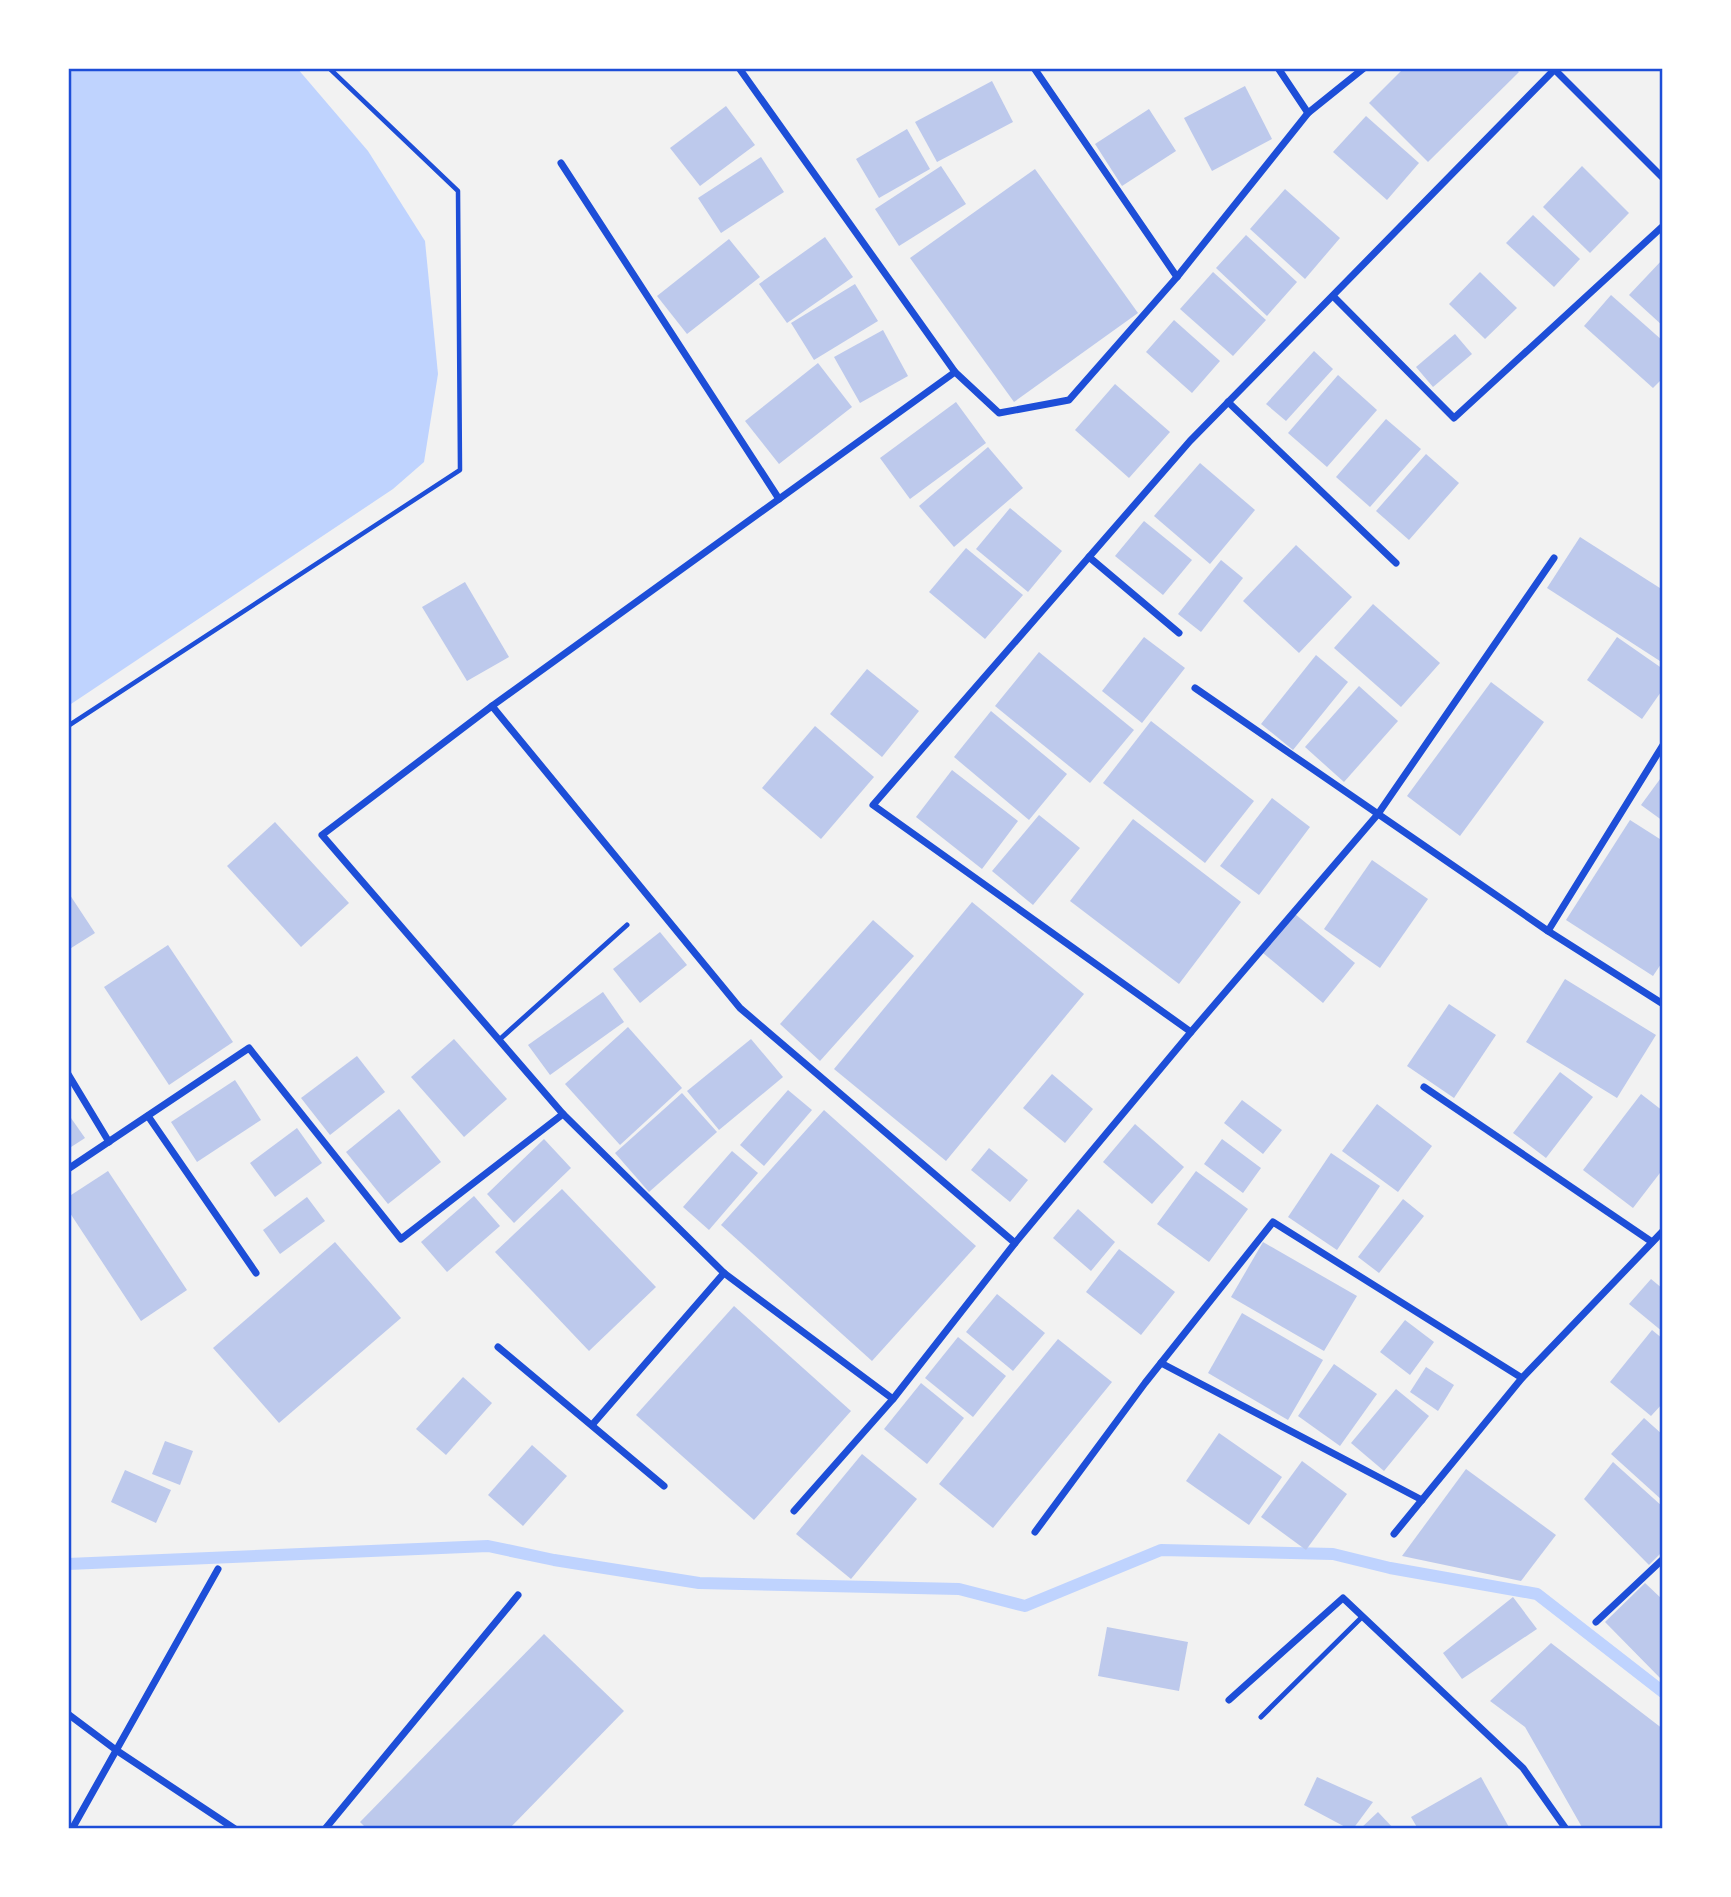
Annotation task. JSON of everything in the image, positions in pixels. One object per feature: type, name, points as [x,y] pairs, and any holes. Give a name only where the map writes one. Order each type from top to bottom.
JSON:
[{"type":"street","points":[[739,68],[954,372],[999,413],[1069,400],[1177,277],[1308,113],[1364,68]]},
{"type":"street","points":[[1034,68],[1177,277]]},
{"type":"street","points":[[1278,68],[1308,113]]},
{"type":"street","points":[[1191,1032],[873,806],[1190,441],[1554,69],[1663,178]]},
{"type":"street","points":[[561,163],[779,499]]},
{"type":"street","points":[[1333,296],[1454,418],[1663,226]]},
{"type":"street","points":[[893,1399],[724,1273],[564,1114],[322,835],[492,706],[954,372]]},
{"type":"street","points":[[1228,402],[1396,563]]},
{"type":"street","points":[[1089,556],[1179,633]]},
{"type":"street","points":[[794,1511],[893,1399],[1015,1243],[1378,814],[1554,558]]},
{"type":"street","points":[[1195,688],[1548,931],[1663,1004]]},
{"type":"street","points":[[492,706],[740,1008],[1015,1243]]},
{"type":"street","points":[[1548,931],[1663,745]]},
{"type":"street","points":[[68,1169],[249,1048],[401,1239],[564,1114]]},
{"type":"street","points":[[68,1074],[109,1142]]},
{"type":"street","points":[[1424,1087],[1653,1242]]},
{"type":"street","points":[[148,1116],[256,1273]]},
{"type":"street","points":[[1035,1532],[1161,1363],[1273,1222],[1522,1378]]},
{"type":"street","points":[[1394,1534],[1522,1378],[1663,1231]]},
{"type":"street","points":[[592,1425],[724,1273]]},
{"type":"street","points":[[498,1347],[664,1486]]},
{"type":"street","points":[[1161,1363],[1422,1500]]},
{"type":"street","points":[[1596,1622],[1663,1559]]},
{"type":"street","points":[[72,1829],[218,1569]]},
{"type":"street","points":[[325,1829],[517,1595]]},
{"type":"street","points":[[1229,1700],[1343,1598],[1523,1768],[1566,1829]]},
{"type":"street","points":[[68,1714],[116,1750],[235,1829]]},
{"type":"lane","points":[[499,1040],[627,925]]},
{"type":"lane","points":[[1261,1717],[1362,1616]]},
{"type":"path","points":[[68,726],[460,470],[458,191],[329,68]]},
{"type":"water","points":[[68,68],[297,68],[368,151],[425,241],[438,374],[424,462],[393,489],[68,706]]},
{"type":"building","points":[[1404,68],[1515,68],[1519,72],[1428,162],[1369,103]]},
{"type":"building","points":[[992,81],[1013,122],[937,162],[915,122]]},
{"type":"building","points":[[1245,86],[1272,139],[1212,171],[1184,118]]},
{"type":"building","points":[[726,106],[755,145],[700,186],[670,148]]},
{"type":"building","points":[[1149,109],[1176,151],[1122,186],[1095,144]]},
{"type":"building","points":[[1366,116],[1419,163],[1387,200],[1333,152]]},
{"type":"building","points":[[907,129],[930,169],[879,198],[856,159]]},
{"type":"building","points":[[761,157],[784,192],[721,233],[698,198]]},
{"type":"building","points":[[941,166],[966,204],[899,246],[875,209]]},
{"type":"building","points":[[1582,166],[1629,213],[1590,253],[1543,207]]},
{"type":"building","points":[[1035,169],[1138,313],[1014,402],[910,258]]},
{"type":"building","points":[[1285,189],[1340,238],[1305,279],[1250,229]]},
{"type":"building","points":[[1533,215],[1580,259],[1554,287],[1506,243]]},
{"type":"building","points":[[1246,235],[1297,282],[1267,316],[1216,268]]},
{"type":"building","points":[[825,237],[853,277],[787,323],[759,284]]},
{"type":"building","points":[[729,239],[760,277],[687,334],[657,296]]},
{"type":"building","points":[[1663,259],[1663,326],[1629,295]]},
{"type":"building","points":[[1213,272],[1266,320],[1233,356],[1180,309]]},
{"type":"building","points":[[1480,272],[1517,308],[1485,339],[1449,304]]},
{"type":"building","points":[[855,284],[878,321],[814,360],[791,323]]},
{"type":"building","points":[[1611,295],[1663,341],[1663,378],[1653,388],[1584,326]]},
{"type":"building","points":[[1174,320],[1220,361],[1192,393],[1146,352]]},
{"type":"building","points":[[883,330],[908,376],[860,403],[834,357]]},
{"type":"building","points":[[1455,334],[1472,354],[1433,387],[1416,367]]},
{"type":"building","points":[[1314,351],[1333,369],[1286,421],[1266,404]]},
{"type":"building","points":[[818,363],[852,407],[779,464],[745,421]]},
{"type":"building","points":[[1338,375],[1377,410],[1327,467],[1288,433]]},
{"type":"building","points":[[1115,384],[1170,432],[1129,478],[1075,430]]},
{"type":"building","points":[[956,402],[986,443],[910,499],[880,458]]},
{"type":"building","points":[[1386,419],[1421,449],[1370,507],[1336,477]]},
{"type":"building","points":[[988,447],[1023,488],[954,547],[919,506]]},
{"type":"building","points":[[1426,454],[1459,483],[1409,540],[1376,511]]},
{"type":"building","points":[[1200,463],[1255,510],[1210,564],[1154,516]]},
{"type":"building","points":[[1010,508],[1062,551],[1028,592],[976,549]]},
{"type":"building","points":[[1144,521],[1192,560],[1163,595],[1115,556]]},
{"type":"building","points":[[1580,537],[1663,590],[1663,663],[1547,588]]},
{"type":"building","points":[[1296,545],[1352,597],[1299,653],[1243,601]]},
{"type":"building","points":[[966,548],[1023,595],[985,639],[929,592]]},
{"type":"building","points":[[1221,560],[1243,578],[1201,632],[1178,614]]},
{"type":"building","points":[[465,582],[509,657],[467,681],[422,607]]},
{"type":"building","points":[[1373,604],[1440,663],[1401,707],[1334,648]]},
{"type":"building","points":[[1144,637],[1185,668],[1142,723],[1102,691]]},
{"type":"building","points":[[1617,637],[1663,669],[1663,689],[1642,719],[1587,680]]},
{"type":"building","points":[[1039,652],[1134,730],[1090,783],[995,706]]},
{"type":"building","points":[[1316,655],[1348,682],[1293,750],[1261,724]]},
{"type":"building","points":[[867,669],[919,711],[882,757],[830,714]]},
{"type":"building","points":[[1491,682],[1544,722],[1460,836],[1407,796]]},
{"type":"building","points":[[1359,686],[1398,721],[1344,782],[1305,747]]},
{"type":"building","points":[[991,711],[1067,774],[1029,820],[954,757]]},
{"type":"building","points":[[1151,721],[1254,801],[1205,863],[1103,783]]},
{"type":"building","points":[[815,726],[874,777],[821,839],[762,788]]},
{"type":"building","points":[[952,770],[1018,821],[982,869],[916,817]]},
{"type":"building","points":[[1663,775],[1663,821],[1641,805]]},
{"type":"building","points":[[1272,798],[1310,827],[1259,895],[1220,866]]},
{"type":"building","points":[[1039,815],[1080,848],[1033,905],[992,871]]},
{"type":"building","points":[[1133,819],[1241,902],[1179,984],[1070,901]]},
{"type":"building","points":[[1630,820],[1663,841],[1663,961],[1653,976],[1566,920]]},
{"type":"building","points":[[275,822],[349,903],[301,947],[227,866]]},
{"type":"building","points":[[1372,860],[1428,899],[1380,968],[1324,929]]},
{"type":"building","points":[[68,892],[95,933],[68,950]]},
{"type":"building","points":[[972,902],[1084,994],[946,1161],[834,1069]]},
{"type":"building","points":[[1295,914],[1355,963],[1323,1003],[1263,953]]},
{"type":"building","points":[[873,920],[914,956],[820,1061],[780,1024]]},
{"type":"building","points":[[660,932],[687,965],[640,1003],[613,969]]},
{"type":"building","points":[[168,945],[233,1042],[169,1085],[104,987]]},
{"type":"building","points":[[1565,979],[1656,1035],[1617,1098],[1526,1042]]},
{"type":"building","points":[[603,992],[624,1022],[550,1075],[528,1045]]},
{"type":"building","points":[[1449,1004],[1496,1035],[1454,1098],[1407,1066]]},
{"type":"building","points":[[628,1027],[682,1088],[620,1145],[565,1084]]},
{"type":"building","points":[[454,1039],[507,1099],[464,1137],[411,1077]]},
{"type":"building","points":[[751,1039],[783,1077],[719,1130],[687,1091]]},
{"type":"building","points":[[357,1056],[385,1092],[330,1135],[301,1098]]},
{"type":"building","points":[[1560,1072],[1593,1097],[1546,1158],[1513,1133]]},
{"type":"building","points":[[1052,1074],[1093,1109],[1065,1143],[1023,1108]]},
{"type":"building","points":[[235,1080],[261,1120],[197,1162],[171,1122]]},
{"type":"building","points":[[788,1090],[812,1110],[764,1166],[740,1145]]},
{"type":"building","points":[[682,1093],[717,1132],[649,1192],[615,1153]]},
{"type":"building","points":[[1641,1094],[1663,1111],[1663,1169],[1633,1208],[1583,1170]]},
{"type":"building","points":[[1242,1100],[1282,1130],[1263,1154],[1224,1123]]},
{"type":"building","points":[[1377,1104],[1432,1146],[1398,1192],[1342,1151]]},
{"type":"building","points":[[399,1109],[441,1162],[388,1204],[346,1152]]},
{"type":"building","points":[[824,1110],[976,1246],[872,1361],[721,1225]]},
{"type":"building","points":[[71,1118],[85,1138],[68,1149],[68,1119]]},
{"type":"building","points":[[1135,1124],[1184,1167],[1152,1204],[1103,1162]]},
{"type":"building","points":[[297,1128],[322,1163],[275,1197],[250,1163]]},
{"type":"building","points":[[544,1139],[571,1168],[514,1223],[487,1194]]},
{"type":"building","points":[[1222,1139],[1261,1168],[1243,1193],[1204,1164]]},
{"type":"building","points":[[989,1148],[1028,1180],[1010,1202],[971,1170]]},
{"type":"building","points":[[732,1151],[758,1173],[709,1230],[683,1207]]},
{"type":"building","points":[[1331,1153],[1380,1186],[1337,1250],[1288,1217]]},
{"type":"building","points":[[108,1171],[187,1290],[141,1321],[68,1210],[68,1197]]},
{"type":"building","points":[[1196,1171],[1248,1209],[1209,1262],[1157,1224]]},
{"type":"building","points":[[562,1189],[656,1287],[589,1351],[495,1252]]},
{"type":"building","points":[[474,1196],[500,1226],[447,1272],[421,1242]]},
{"type":"building","points":[[307,1197],[325,1221],[280,1254],[263,1230]]},
{"type":"building","points":[[1403,1199],[1424,1216],[1379,1273],[1358,1257]]},
{"type":"building","points":[[1078,1209],[1115,1242],[1091,1271],[1053,1238]]},
{"type":"building","points":[[335,1242],[401,1318],[279,1423],[213,1348]]},
{"type":"building","points":[[1263,1242],[1357,1296],[1324,1351],[1231,1297]]},
{"type":"building","points":[[1119,1249],[1175,1292],[1141,1335],[1086,1292]]},
{"type":"building","points":[[1651,1279],[1663,1289],[1663,1332],[1629,1304]]},
{"type":"building","points":[[997,1294],[1045,1333],[1013,1371],[966,1332]]},
{"type":"building","points":[[734,1306],[851,1411],[754,1520],[636,1415]]},
{"type":"building","points":[[1242,1313],[1323,1360],[1288,1420],[1208,1373]]},
{"type":"building","points":[[1405,1320],[1434,1342],[1410,1375],[1380,1352]]},
{"type":"building","points":[[1652,1330],[1663,1339],[1663,1403],[1651,1416],[1610,1382]]},
{"type":"building","points":[[958,1337],[1006,1376],[973,1417],[925,1378]]},
{"type":"building","points":[[1058,1339],[1112,1382],[993,1528],[939,1484]]},
{"type":"building","points":[[1334,1364],[1377,1394],[1340,1446],[1298,1416]]},
{"type":"building","points":[[1426,1367],[1454,1385],[1438,1411],[1410,1392]]},
{"type":"building","points":[[463,1377],[492,1403],[446,1455],[416,1429]]},
{"type":"building","points":[[921,1383],[964,1418],[927,1464],[884,1429]]},
{"type":"building","points":[[1396,1389],[1429,1416],[1384,1471],[1351,1443]]},
{"type":"building","points":[[1644,1418],[1663,1435],[1663,1501],[1611,1454]]},
{"type":"building","points":[[1219,1433],[1282,1477],[1249,1525],[1186,1481]]},
{"type":"building","points":[[165,1441],[193,1451],[180,1485],[152,1474]]},
{"type":"building","points":[[532,1445],[567,1476],[523,1526],[488,1495]]},
{"type":"building","points":[[862,1454],[917,1499],[851,1579],[796,1534]]},
{"type":"building","points":[[1302,1461],[1347,1494],[1306,1550],[1261,1517]]},
{"type":"building","points":[[1613,1462],[1663,1507],[1663,1551],[1649,1565],[1584,1499]]},
{"type":"building","points":[[1466,1469],[1556,1535],[1521,1581],[1402,1556]]},
{"type":"building","points":[[125,1470],[171,1490],[156,1523],[111,1502]]},
{"type":"building","points":[[1645,1583],[1663,1600],[1663,1681],[1605,1622]]},
{"type":"building","points":[[1513,1597],[1537,1629],[1462,1679],[1443,1653]]},
{"type":"building","points":[[1107,1627],[1188,1642],[1179,1691],[1098,1676]]},
{"type":"building","points":[[544,1634],[624,1711],[509,1829],[367,1829],[360,1822]]},
{"type":"building","points":[[1551,1643],[1663,1729],[1663,1829],[1583,1829],[1525,1727],[1490,1701]]},
{"type":"building","points":[[1317,1777],[1373,1802],[1353,1829],[1304,1805]]},
{"type":"building","points":[[1481,1777],[1510,1829],[1418,1829],[1411,1817]]},
{"type":"building","points":[[1378,1812],[1394,1829],[1360,1829]]},
{"type":"waterway","points":[[68,1564],[488,1546],[554,1560],[699,1583],[959,1589],[1025,1606],[1161,1550],[1333,1554],[1390,1568],[1537,1594],[1663,1692]]}]
